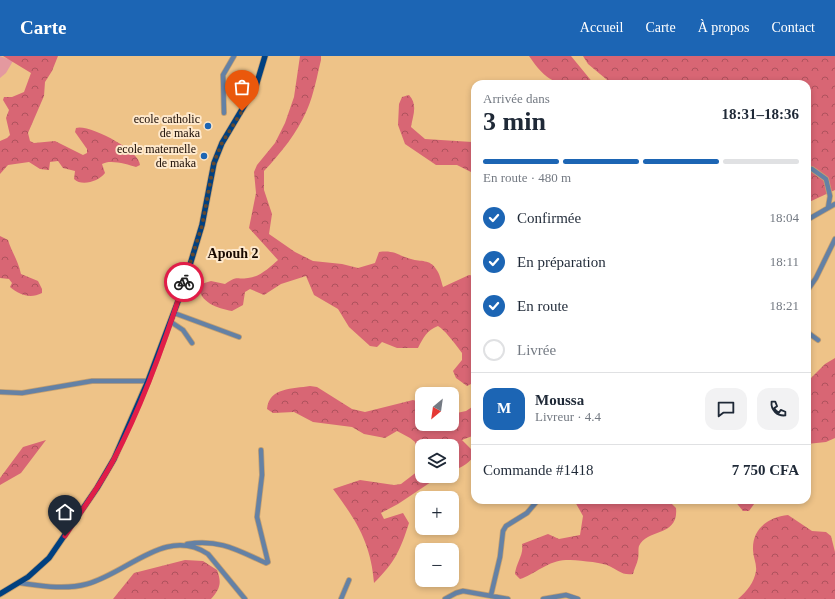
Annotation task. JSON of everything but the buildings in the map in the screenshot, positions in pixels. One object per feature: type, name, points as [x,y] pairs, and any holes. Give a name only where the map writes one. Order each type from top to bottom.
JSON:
[{"type":"main road","points":[[0,594],[20,583],[49,558],[97,488],[114,459],[148,381],[171,322],[202,226],[214,162],[222,143],[256,86],[265,56]]},
{"type":"street","points":[[224,113],[223,75],[234,56]]},
{"type":"street","points":[[811,169],[826,179],[830,196],[828,208]]},
{"type":"street","points":[[811,218],[835,204]]},
{"type":"street","points":[[811,285],[835,239]]},
{"type":"street","points":[[174,313],[239,337]]},
{"type":"street","points":[[171,322],[183,330],[192,342]]},
{"type":"street","points":[[811,335],[818,340]]},
{"type":"street","points":[[0,392],[22,392],[92,381],[148,381]]},
{"type":"street","points":[[20,583],[59,587],[85,584],[121,570],[163,546],[203,542],[216,543],[232,547],[266,563],[268,562],[257,517],[262,475],[261,450]]},
{"type":"street","points":[[491,595],[500,557],[503,531],[506,526],[527,513],[535,504]]},
{"type":"street","points":[[183,544],[202,550],[208,554],[245,599]]},
{"type":"street","points":[[341,599],[349,580]]},
{"type":"street","points":[[445,599],[463,591],[508,599]]},
{"type":"street","points":[[543,599],[566,595],[578,599]]},
{"type":"shaded area","points":[[0,56],[13,61],[6,73],[0,78]]},
{"type":"green space","points":[[3,56],[58,56],[52,71],[45,82],[44,96],[28,133],[30,141],[34,143],[55,141],[83,155],[87,153],[87,149],[75,132],[76,128],[82,128],[101,134],[123,145],[138,159],[140,165],[136,167],[119,162],[102,164],[105,173],[95,181],[86,183],[81,183],[74,179],[75,171],[63,168],[58,161],[50,162],[49,170],[40,169],[29,162],[8,165],[0,174],[0,141],[10,135],[6,118],[9,110],[3,100],[4,97],[12,97],[24,92],[31,73]]},
{"type":"green space","points":[[300,56],[321,56],[312,98],[307,110],[288,142],[264,171],[264,190],[272,214],[269,234],[295,252],[313,261],[342,264],[358,268],[375,263],[379,252],[389,252],[415,260],[425,261],[431,264],[438,273],[443,287],[471,275],[471,384],[467,386],[456,378],[453,371],[462,360],[462,353],[447,334],[438,326],[428,332],[418,348],[397,348],[382,342],[377,347],[370,346],[349,327],[338,309],[314,295],[306,276],[281,284],[264,295],[250,289],[245,292],[243,305],[232,311],[210,304],[202,296],[198,285],[211,281],[225,284],[235,279],[257,276],[278,260],[249,228],[256,193],[254,172],[257,165],[275,143],[285,123],[294,97]]},
{"type":"green space","points":[[529,56],[571,56],[591,80],[553,80],[536,66]]},
{"type":"green space","points":[[583,56],[835,56],[835,190],[811,201],[811,80],[607,80],[588,64]]},
{"type":"green space","points":[[409,95],[412,99],[414,114],[411,127],[425,139],[471,142],[471,172],[457,165],[436,165],[405,144],[398,125],[399,104],[402,97]]},
{"type":"green space","points":[[0,236],[8,240],[21,274],[38,281],[42,289],[42,293],[33,296],[21,294],[10,287],[12,283],[9,279],[0,278]]},
{"type":"green space","points":[[835,358],[835,438],[826,442],[811,444],[811,378],[825,364]]},
{"type":"green space","points":[[310,386],[317,387],[352,409],[365,412],[413,400],[415,401],[415,431],[459,431],[459,412],[466,411],[471,408],[471,437],[462,440],[471,449],[471,459],[469,462],[459,468],[459,439],[415,439],[415,442],[397,431],[385,438],[364,434],[352,427],[313,422],[294,412],[273,413],[267,409],[269,402],[272,397],[283,390]]},
{"type":"green space","points":[[46,440],[21,473],[0,485],[0,478],[23,447]]},
{"type":"green space","points":[[415,473],[415,483],[430,483],[418,491],[415,491],[415,493],[398,504],[381,513],[384,519],[403,513],[409,523],[396,556],[387,569],[374,583],[370,556],[366,544],[349,511],[333,489],[360,480],[394,485],[401,484]]},
{"type":"green space","points":[[576,504],[672,504],[676,508],[676,517],[673,524],[643,540],[639,546],[638,559],[633,574],[623,573],[603,564],[587,561],[566,560],[554,562],[520,579],[515,574],[522,552],[522,544],[548,534],[559,539],[580,535],[583,516]]},
{"type":"green space","points":[[737,504],[754,504],[749,511],[743,511]]},
{"type":"green space","points":[[788,515],[812,531],[826,532],[831,536],[835,552],[835,599],[738,599],[750,586],[754,579],[756,568],[753,553],[753,542],[755,536],[768,521]]},
{"type":"green space","points":[[185,560],[203,561],[217,570],[220,582],[218,589],[211,599],[113,599],[134,573]]},
{"type":"way so far","points":[[184,282],[202,226],[214,162],[222,143],[242,111]]},
{"type":"place","name":"ecole catholic de maka","points":[[208,126]]},
{"type":"place","name":"ecole maternelle de maka","points":[[204,156]]},
{"type":"district","name":"Apouh 2","points":[[233,253]]},
{"type":"route","points":[[65,536],[106,473],[129,427],[171,322],[184,282]]}]
